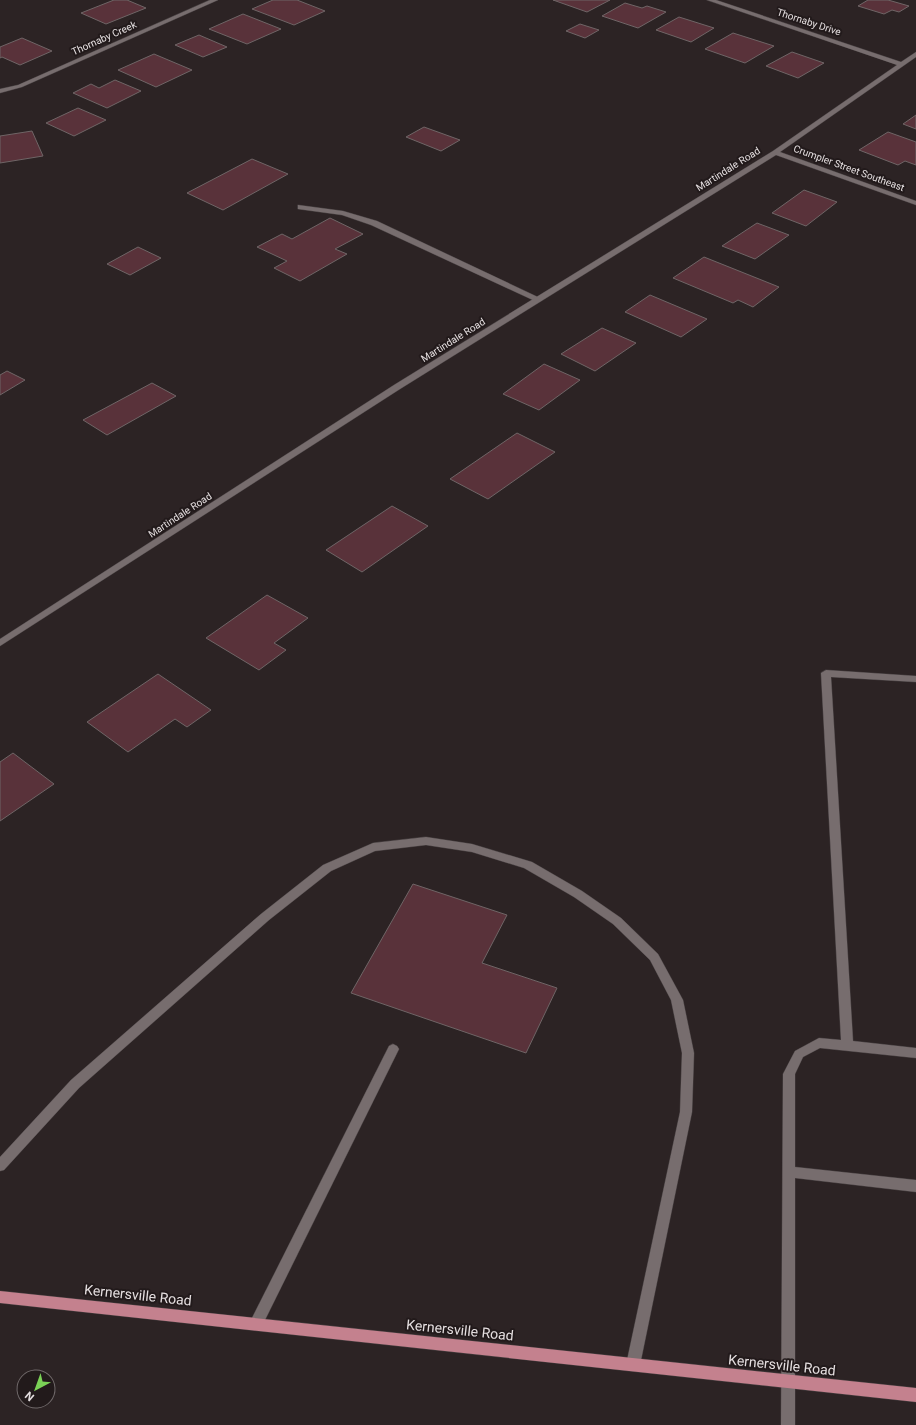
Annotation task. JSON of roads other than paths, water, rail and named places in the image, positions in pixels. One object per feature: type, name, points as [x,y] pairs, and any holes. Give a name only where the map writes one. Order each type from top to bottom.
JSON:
[{"type":"main road","name":"Kernersville Road","points":[[0,1297],[916,1395]]},
{"type":"street","name":"Thornaby Creek","points":[[0,91],[20,86],[214,0]]},
{"type":"street","name":"Thornaby Drive","points":[[710,0],[901,64]]},
{"type":"street","name":"Martindale Road","points":[[0,643],[397,387],[775,152],[916,54]]},
{"type":"street","name":"Crumpler Street Southeast","points":[[775,152],[916,203]]},
{"type":"street","points":[[300,207],[343,213],[374,223],[538,299]]},
{"type":"street","points":[[847,1045],[826,673],[916,679]]},
{"type":"street","points":[[0,1166],[75,1084],[265,917],[327,868],[373,847],[426,841],[472,848],[528,865],[578,894],[617,921],[654,957],[677,1000],[679,1007],[688,1053],[686,1112],[633,1364]]},
{"type":"street","points":[[788,1425],[789,1074],[799,1054],[819,1043],[916,1053]]},
{"type":"street","points":[[256,1324],[393,1049]]},
{"type":"street","points":[[789,1172],[916,1186]]}]
